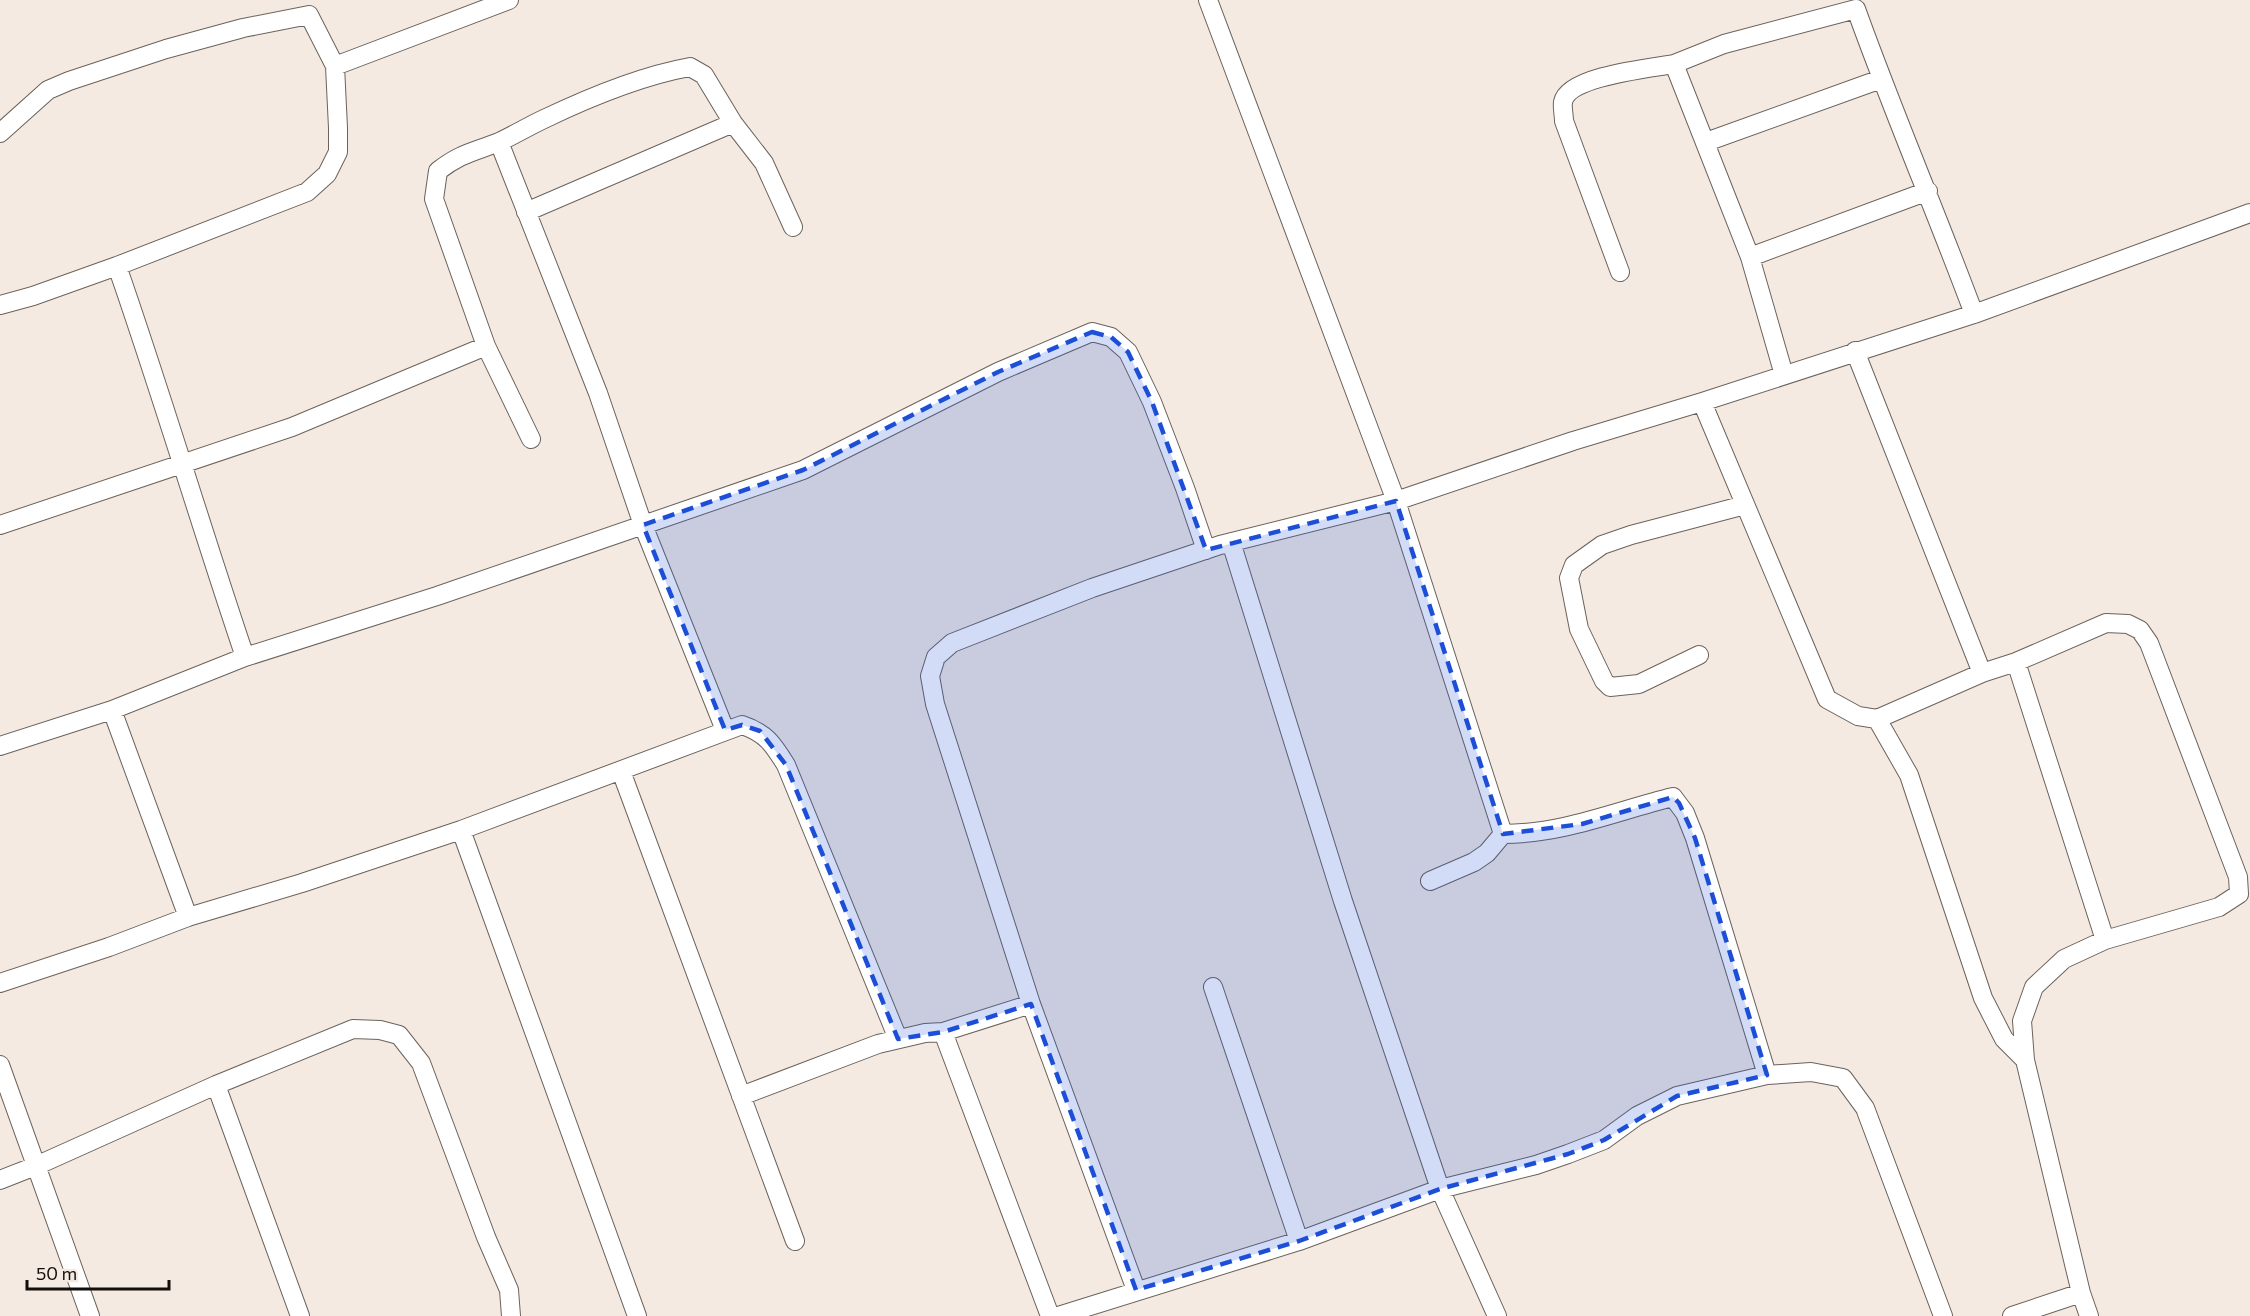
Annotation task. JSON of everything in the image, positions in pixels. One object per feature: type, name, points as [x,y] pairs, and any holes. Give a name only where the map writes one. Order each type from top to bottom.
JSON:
[{"type":"street","points":[[335,66],[509,0]]},
{"type":"street","points":[[1208,0],[1396,501],[1503,834]]},
{"type":"street","points":[[1620,272],[1564,121],[1563,101],[1570,90],[1605,75],[1674,64],[1724,44],[1854,5],[1974,314]]},
{"type":"street","points":[[0,133],[48,90],[69,81],[307,7],[335,66],[338,152],[327,174],[307,192],[117,266],[33,296],[0,305]]},
{"type":"street","points":[[1674,64],[1749,257],[1784,375]]},
{"type":"street","points":[[531,439],[486,346],[434,199],[438,171],[454,158],[499,142],[544,118],[598,95],[669,70],[690,67],[704,75],[733,123],[764,163],[794,227]]},
{"type":"street","points":[[1706,142],[1881,79]]},
{"type":"street","points":[[526,212],[733,123]]},
{"type":"street","points":[[499,142],[598,393],[644,525],[725,730]]},
{"type":"street","points":[[1749,257],[1928,191]]},
{"type":"street","points":[[1137,1290],[1031,1004],[935,704],[930,676],[936,657],[952,644],[979,631],[1092,588],[1231,542],[1396,501],[1573,441],[1974,314],[2250,213]]},
{"type":"street","points":[[117,266],[156,379],[214,567],[245,657]]},
{"type":"street","points":[[0,746],[112,710],[245,657],[448,592],[803,470],[998,372],[1092,332],[1111,337],[1128,352],[1152,402],[1206,550]]},
{"type":"street","points":[[0,525],[292,427],[486,346]]},
{"type":"street","points":[[1855,351],[1983,673]]},
{"type":"street","points":[[1702,402],[1827,699],[1858,716],[1877,718],[2106,623],[2128,624],[2140,630],[2150,643],[2238,877],[2239,894],[2218,907],[2105,940],[2064,959],[2034,987],[2022,1020],[2025,1060],[2081,1293],[2090,1316]]},
{"type":"street","points":[[1698,655],[1639,684],[1610,687],[1604,681],[1579,629],[1569,579],[1574,566],[1602,545],[1631,535],[1745,505]]},
{"type":"street","points":[[1231,542],[1343,901],[1440,1189],[1497,1316]]},
{"type":"street","points":[[2016,662],[2105,940]]},
{"type":"street","points":[[112,710],[188,917]]},
{"type":"street","points":[[1877,718],[1909,775],[1983,998],[2004,1039],[2025,1060]]},
{"type":"street","points":[[0,983],[109,947],[188,917],[302,883],[461,830],[742,724],[760,731],[773,745],[786,765],[898,1039]]},
{"type":"street","points":[[621,771],[795,1240]]},
{"type":"street","points":[[1430,881],[1474,862],[1487,853],[1503,834],[1523,834],[1582,824],[1673,797],[1685,813],[1695,838],[1767,1075]]},
{"type":"street","points":[[461,830],[637,1316]]},
{"type":"street","points":[[1213,987],[1299,1241]]},
{"type":"street","points":[[741,1096],[878,1044],[943,1032],[1031,1004]]},
{"type":"street","points":[[0,1180],[216,1085],[353,1029],[380,1030],[399,1035],[421,1063],[486,1237],[509,1290],[511,1316]]},
{"type":"street","points":[[943,1032],[1050,1316]]},
{"type":"street","points":[[0,1065],[38,1165],[90,1316]]},
{"type":"street","points":[[1058,1316],[1299,1241],[1440,1189],[1568,1155],[1604,1140],[1637,1116],[1677,1096],[1767,1075],[1811,1072],[1843,1078],[1865,1108],[1944,1316]]},
{"type":"street","points":[[216,1085],[300,1316]]},
{"type":"street","points":[[2012,1316],[2081,1293]]},
{"type":"highlighted area","points":[[1092,332],[1111,337],[1128,352],[1152,402],[1206,550],[1396,501],[1503,834],[1582,824],[1673,797],[1679,803],[1695,838],[1767,1075],[1677,1096],[1604,1140],[1568,1154],[1440,1189],[1299,1241],[1136,1290],[1031,1004],[943,1032],[898,1039],[786,765],[760,731],[742,725],[725,730],[643,525],[803,470],[998,372]]}]
